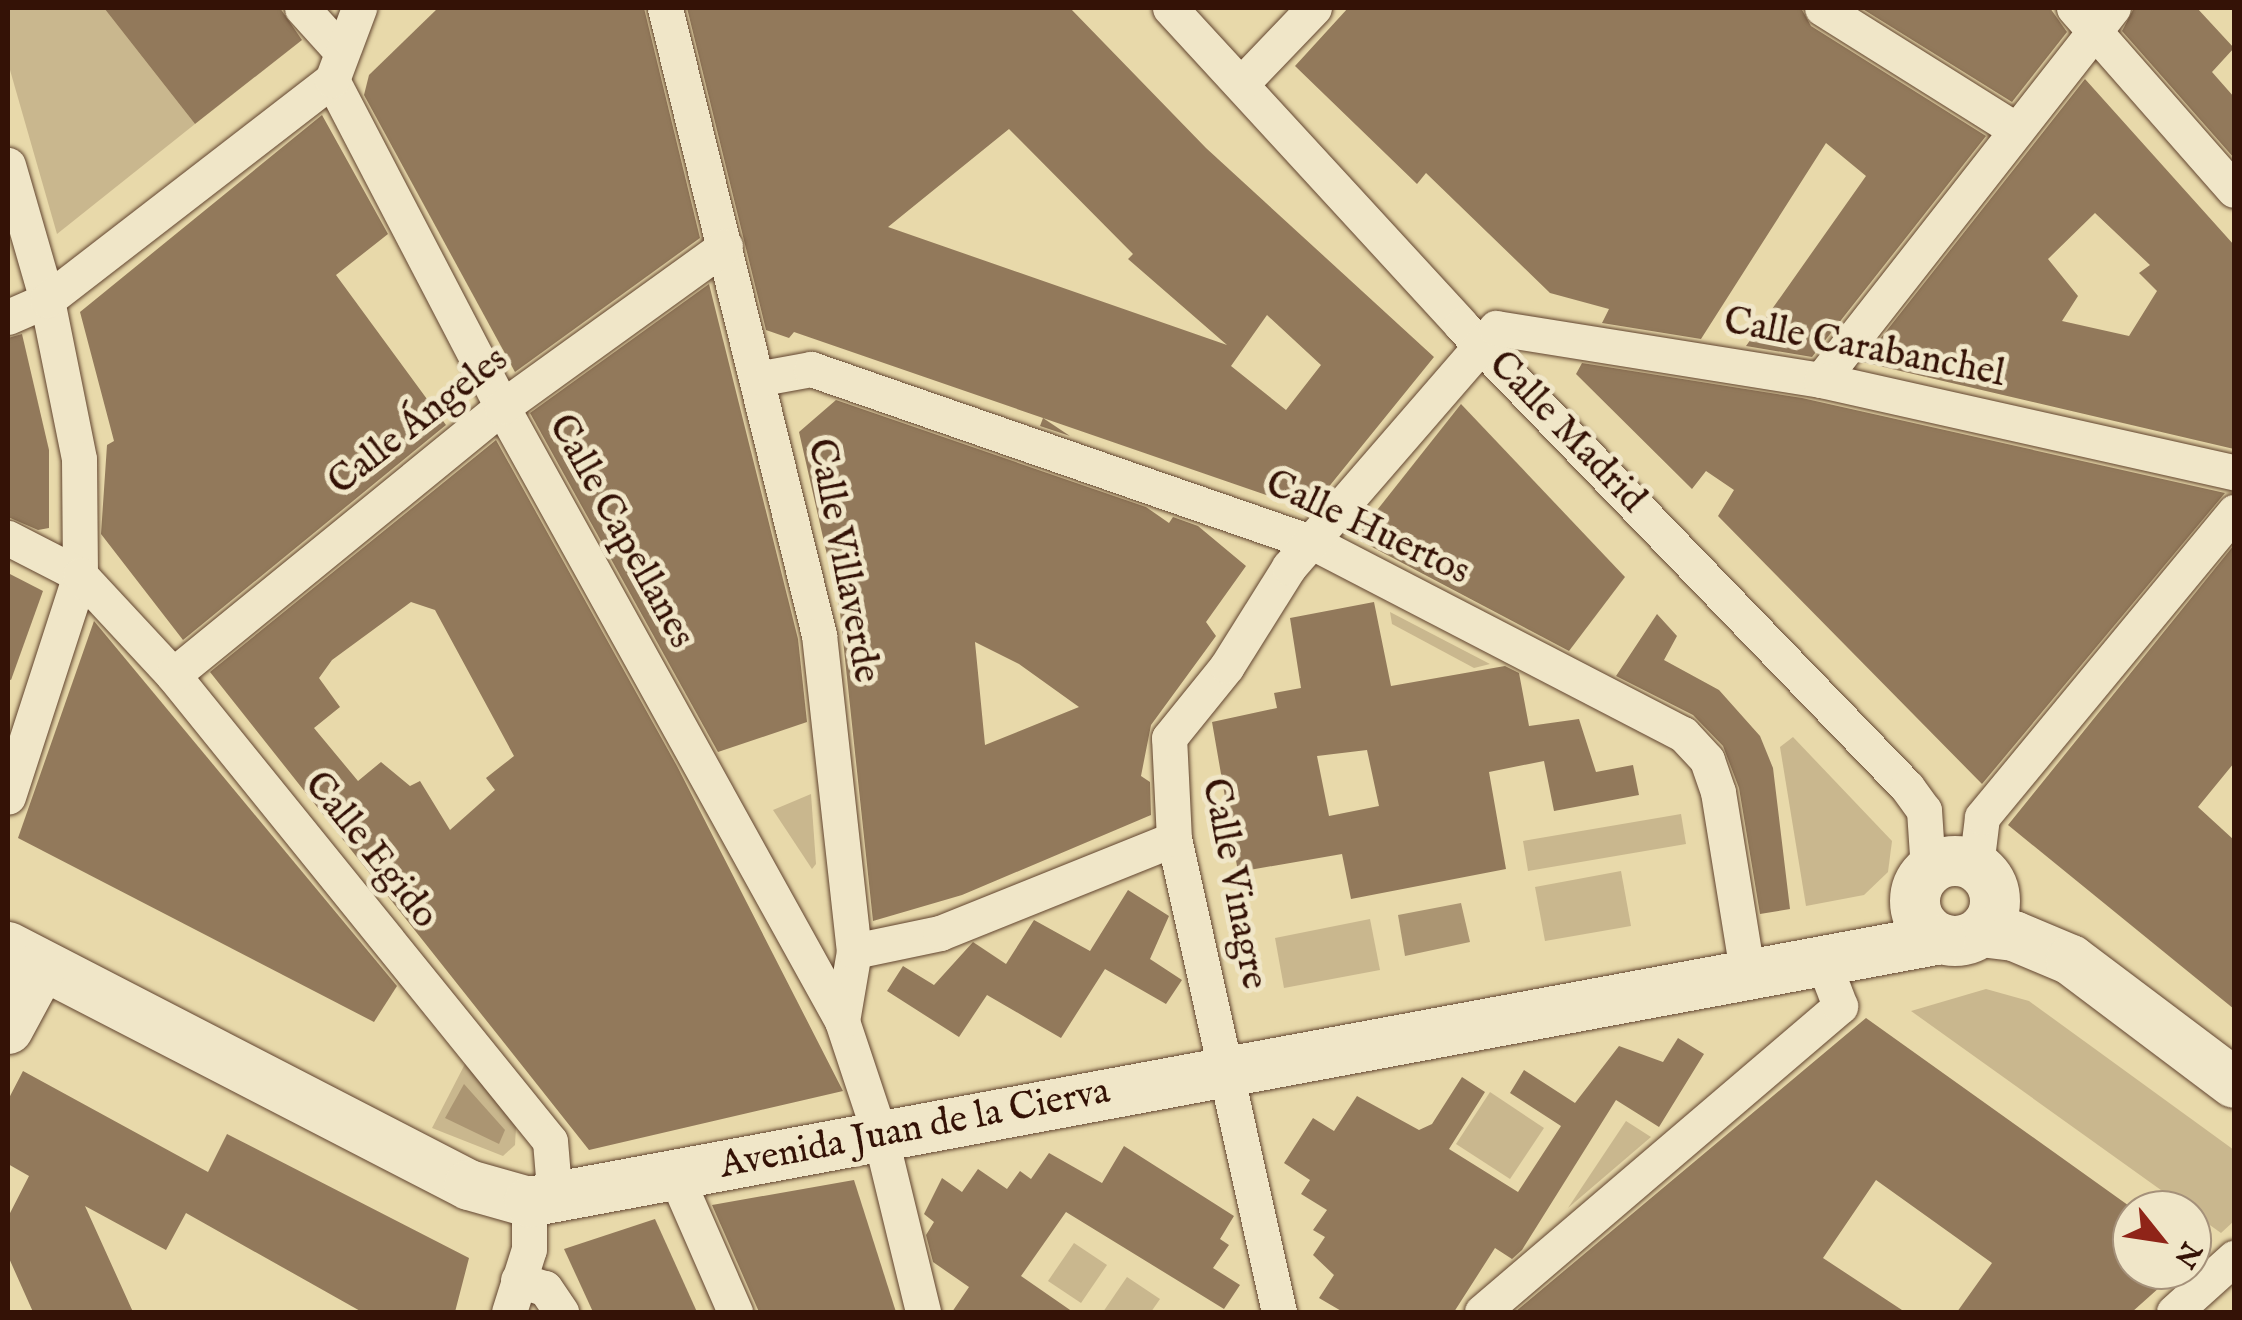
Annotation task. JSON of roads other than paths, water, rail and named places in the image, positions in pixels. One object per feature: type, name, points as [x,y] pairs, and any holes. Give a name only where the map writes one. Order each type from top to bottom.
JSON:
[{"type":"street","name":"Calle Capellanes","points":[[302,8],[336,64],[502,407],[842,1021]]},
{"type":"street","points":[[8,317],[47,300],[336,64],[359,8]]},
{"type":"street","name":"Calle Villaverde","points":[[665,8],[762,378],[819,635],[854,951],[842,1021],[880,1135],[923,1312]]},
{"type":"street","name":"Calle Madrid","points":[[1170,8],[1481,345],[1907,787],[1924,810],[1956,902]]},
{"type":"street","points":[[1242,83],[1314,8]]},
{"type":"street","points":[[1822,8],[2015,129]]},
{"type":"street","points":[[1821,380],[2015,129],[2094,15],[2234,190]]},
{"type":"street","points":[[8,165],[47,300],[79,459],[80,575],[8,798]]},
{"type":"street","name":"Calle Ángeles","points":[[173,675],[502,407],[725,246]]},
{"type":"street","name":"Calle Carabanchel","points":[[1481,345],[1496,328],[1821,380],[2234,472]]},
{"type":"street","name":"Calle Vinagre","points":[[1279,1312],[1174,839],[1169,738],[1227,666],[1278,581],[1316,544],[1481,345]]},
{"type":"street","name":"Calle Huertos","points":[[762,378],[811,369],[1316,544],[1683,734],[1708,760],[1718,792],[1747,972]]},
{"type":"street","points":[[2234,512],[1982,817],[1956,902],[2014,936],[2071,960],[2234,1083]]},
{"type":"street","name":"Calle Egido","points":[[8,538],[80,575],[173,675],[550,1141],[542,1201],[514,1296]]},
{"type":"street","points":[[854,951],[940,933],[1174,839]]},
{"type":"street","name":"Avenida Juan de la Cierva","points":[[17,955],[469,1185],[542,1201],[677,1179],[880,1135],[1822,959],[1872,948],[1956,902]]},
{"type":"street","points":[[8,1030],[17,955]]},
{"type":"street","points":[[1482,1312],[1840,1006],[1822,959]]},
{"type":"street","points":[[677,1179],[735,1312]]},
{"type":"street","points":[[2174,1312],[2234,1258]]},
{"type":"street","points":[[514,1296],[545,1288],[561,1312]]}]
